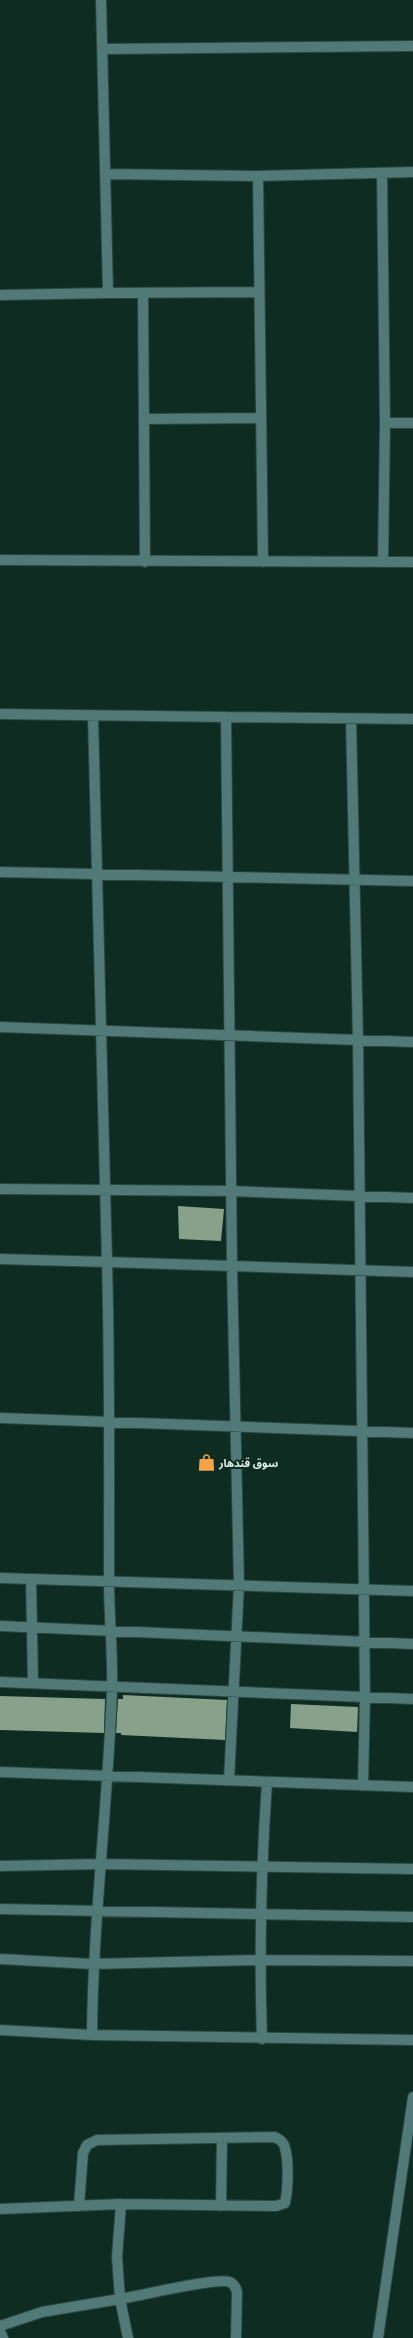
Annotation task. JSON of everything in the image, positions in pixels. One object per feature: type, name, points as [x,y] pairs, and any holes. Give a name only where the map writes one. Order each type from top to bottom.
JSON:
[{"type":"street","points":[[101,0],[108,293]]},
{"type":"street","points":[[103,49],[413,46]]},
{"type":"street","points":[[106,174],[258,176],[413,172]]},
{"type":"street","points":[[382,173],[385,423],[383,562]]},
{"type":"street","points":[[258,176],[263,562]]},
{"type":"street","points":[[0,295],[259,292]]},
{"type":"street","points":[[143,294],[145,562]]},
{"type":"street","points":[[144,419],[261,418]]},
{"type":"street","points":[[385,423],[413,423]]},
{"type":"street","points":[[0,560],[145,562],[413,562]]},
{"type":"street","points":[[0,714],[413,719]]},
{"type":"street","points":[[92,716],[111,1423],[109,1583],[112,1686],[108,1777],[92,1964],[92,2035]]},
{"type":"street","points":[[226,717],[232,1266],[239,1585],[229,1780]]},
{"type":"street","points":[[352,719],[358,1040],[358,1197],[364,1589],[365,1697],[363,1786]]},
{"type":"street","points":[[0,872],[413,881]]},
{"type":"street","points":[[0,1028],[413,1042]]},
{"type":"street","points":[[0,1189],[231,1191],[413,1198]]},
{"type":"street","points":[[0,1259],[359,1269],[413,1272]]},
{"type":"street","points":[[0,1418],[413,1433]]},
{"type":"street","points":[[0,1578],[109,1583],[239,1585],[413,1591]]},
{"type":"street","points":[[31,1579],[34,1682]]},
{"type":"street","points":[[0,1626],[110,1632],[413,1644]]},
{"type":"street","points":[[0,1682],[34,1682],[413,1699]]},
{"type":"street","points":[[0,1772],[413,1787]]},
{"type":"street","points":[[262,2039],[260,1960],[261,1867],[268,1782]]},
{"type":"street","points":[[0,1866],[101,1864],[413,1869]]},
{"type":"street","points":[[0,1909],[413,1917]]},
{"type":"street","points":[[0,1959],[92,1964],[260,1960],[413,1961]]},
{"type":"street","points":[[0,2030],[92,2035],[262,2039],[413,2040]]},
{"type":"street","points":[[378,2338],[413,2097]]},
{"type":"street","points":[[0,2209],[79,2206],[121,2204],[276,2206],[285,2203],[287,2195],[285,2149],[282,2141],[275,2137],[97,2140],[87,2145],[83,2153],[79,2206]]},
{"type":"street","points":[[221,2206],[222,2138]]},
{"type":"street","points":[[121,2204],[117,2257],[120,2299],[128,2338]]},
{"type":"street","points":[[0,2326],[42,2312],[212,2282],[230,2282],[237,2292],[236,2338]]},
{"type":"street","points":[[0,2331],[3,2338]]},
{"type":"building","points":[[178,1206],[224,1209],[221,1241],[179,1239]]},
{"type":"building","points":[[123,1695],[227,1700],[225,1740],[121,1735],[121,1733],[116,1733],[118,1699],[123,1699]]},
{"type":"building","points":[[0,1696],[105,1699],[104,1733],[0,1730]]},
{"type":"building","points":[[291,1704],[358,1707],[357,1732],[290,1728]]},
{"type":"place","name":"سوق قندهار","points":[[206,1462]]}]
